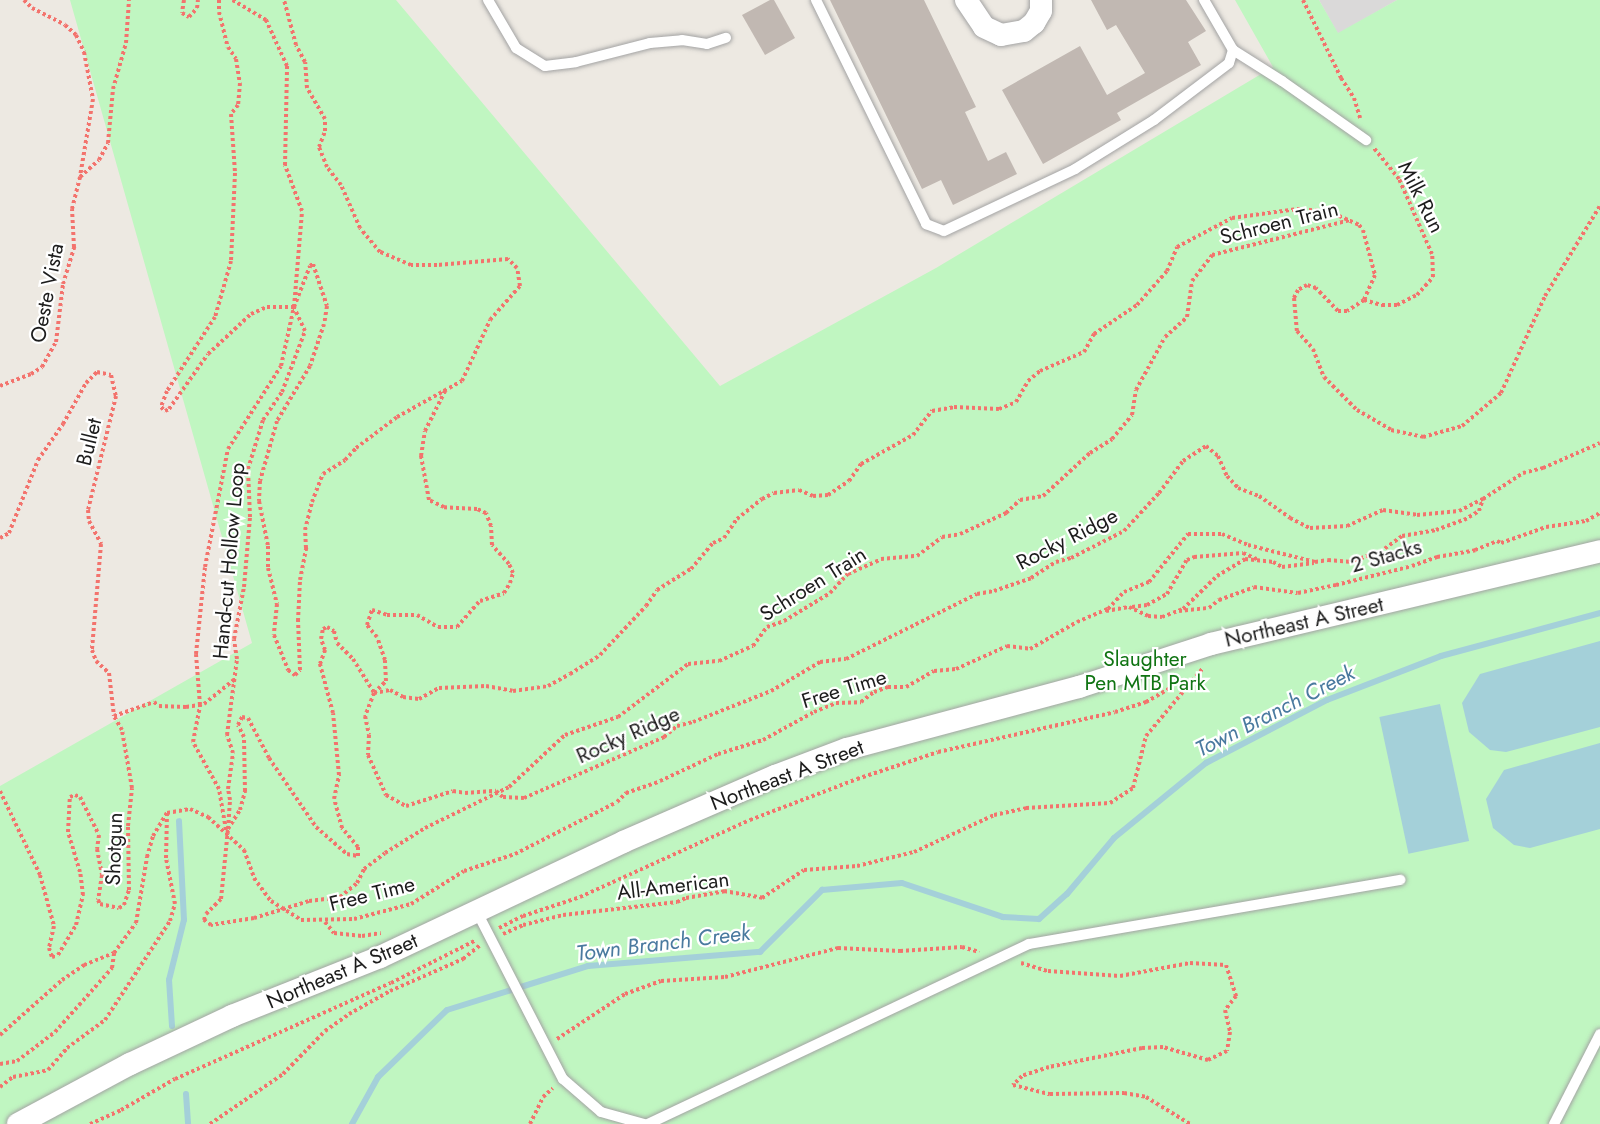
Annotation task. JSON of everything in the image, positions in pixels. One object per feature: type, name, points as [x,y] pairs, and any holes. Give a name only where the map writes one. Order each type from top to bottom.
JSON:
[{"type":"street","points":[[966,0],[984,27],[1001,35],[1024,31],[1034,23],[1041,11],[1041,0]]},
{"type":"street","name":"Northeast A Street","points":[[18,1124],[130,1064],[232,1016],[380,957],[633,838],[775,776],[847,749],[1078,687],[1211,644],[1600,551]]},
{"type":"lane","points":[[488,0],[516,48],[545,66],[576,62],[650,43],[682,40],[707,44],[726,38]]},
{"type":"lane","points":[[816,0],[926,224],[944,231],[1075,169],[1095,157],[1154,120],[1219,72],[1229,63],[1233,50]]},
{"type":"lane","points":[[1204,0],[1233,50],[1366,140]]},
{"type":"lane","points":[[477,912],[563,1079],[601,1112],[646,1124],[1029,944],[1401,880]]},
{"type":"lane","points":[[1554,1124],[1600,1034]]},
{"type":"path","name":"Oeste Vista","points":[[0,386],[31,374],[42,367],[56,342],[63,284],[74,247],[72,209],[80,177],[93,99],[84,52],[76,35],[64,25],[32,8],[24,0]]},
{"type":"path","points":[[80,177],[99,160],[108,143],[112,89],[126,43],[129,0]]},
{"type":"path","points":[[184,0],[182,13],[189,17],[196,8],[198,0]]},
{"type":"path","points":[[219,0],[219,12],[228,47],[236,59],[240,83],[238,105],[231,114],[235,181],[231,261],[215,317],[167,391],[161,407],[165,411],[170,409],[208,354],[251,314],[267,307],[294,307]]},
{"type":"path","points":[[227,832],[219,789],[193,742],[200,705],[196,654],[205,567],[228,449],[281,366],[294,307],[302,211],[285,165],[287,66],[266,20],[233,0]]},
{"type":"path","points":[[284,0],[304,62],[307,88],[325,119],[325,131],[319,147],[327,167],[341,185],[360,228],[380,252],[411,265],[437,266],[508,259],[518,268],[520,286],[490,320],[462,381],[378,429],[345,460],[323,474],[312,502],[305,530],[306,548],[300,580],[298,621],[300,670],[295,675],[288,670],[274,635],[278,604],[268,568],[268,546],[259,501],[260,481],[277,421],[310,366],[324,324],[327,306],[313,264],[310,266],[294,307]]},
{"type":"path","name":"Milk Run","points":[[1303,0],[1341,78],[1354,98],[1366,140],[1399,179],[1432,255],[1433,277],[1417,295],[1397,305],[1382,305],[1364,300]]},
{"type":"path","points":[[1364,300],[1347,311],[1338,311],[1316,288],[1307,285],[1298,290],[1294,298],[1297,331],[1313,349],[1324,377],[1357,410],[1391,430],[1423,437],[1462,426],[1501,393],[1545,296],[1600,206]]},
{"type":"path","points":[[227,832],[240,810],[245,791],[244,737],[238,725],[242,717],[248,718],[269,758],[316,827],[347,854],[358,856],[358,847],[342,828],[334,799],[339,775],[333,713],[321,664],[325,650],[321,639],[323,629],[327,627],[334,631],[337,643],[353,659],[374,693],[390,690],[402,697],[419,699],[439,688],[486,686],[513,691],[548,686],[600,655],[646,606],[657,590],[691,569],[713,543],[724,538],[737,519],[762,499],[774,493],[799,490],[813,496],[828,495],[849,481],[861,464],[913,435],[932,411],[954,407],[999,409],[1016,402],[1028,381],[1040,371],[1084,352],[1094,334],[1137,305],[1167,271],[1177,247],[1232,218],[1298,209],[1328,212],[1350,220]]},
{"type":"path","name":"Schroen Train","points":[[227,832],[221,898],[206,914],[204,920],[211,925],[254,918],[309,901],[340,897],[357,883],[364,870],[385,853],[425,828],[496,791],[509,787],[565,735],[618,717],[688,664],[719,661],[753,646],[766,627],[784,621],[830,593],[848,574],[881,559],[917,556],[942,537],[960,534],[1006,513],[1020,500],[1043,496],[1090,453],[1112,439],[1132,415],[1136,390],[1165,337],[1187,317],[1192,281],[1212,255],[1350,220],[1363,230],[1374,263],[1372,285],[1364,300]]},
{"type":"path","name":"Hand-cut Hollow Loop","points":[[227,832],[230,800],[228,789],[233,753],[227,735],[237,659],[234,639],[244,587],[250,518],[248,469],[263,420],[285,385],[304,331],[294,307]]},
{"type":"path","name":"Bullet","points":[[0,538],[9,532],[38,460],[63,424],[86,383],[97,372],[111,375],[116,396],[88,510],[89,521],[101,544],[92,650],[96,661],[108,673],[114,716]]},
{"type":"path","name":"Rocky Ridge","points":[[445,391],[425,431],[421,456],[429,500],[444,507],[477,509],[486,513],[491,526],[492,545],[509,564],[513,573],[504,593],[480,601],[456,627],[438,627],[417,615],[387,615],[372,610],[367,625],[377,637],[385,660],[386,681],[374,693],[365,716],[369,735],[368,756],[386,795],[406,806],[453,791],[465,793],[496,791],[503,797],[524,798],[664,737],[677,726],[693,722],[771,691],[820,662],[846,659],[978,594],[994,591],[1030,578],[1056,562],[1071,558],[1124,531],[1160,493],[1183,461],[1206,446],[1218,456],[1227,476],[1238,488],[1258,496],[1290,518],[1310,528],[1347,526],[1383,510],[1417,515],[1459,511],[1483,499]]},
{"type":"path","points":[[1483,499],[1523,473],[1543,468],[1600,443]]},
{"type":"path","name":"Free Time","points":[[167,813],[190,809],[208,817],[227,832],[244,850],[254,878],[271,902],[301,921],[325,922],[354,919],[411,904],[464,871],[515,854],[617,802],[626,793],[660,781],[718,754],[763,740],[800,718],[836,703],[861,702],[874,692],[888,687],[906,687],[934,671],[956,669],[1007,646],[1030,649],[1103,611],[1124,592],[1149,582],[1188,534],[1222,534],[1248,545],[1315,562],[1328,560],[1349,562],[1380,552],[1402,536],[1436,530],[1464,520],[1479,511],[1483,499]]},
{"type":"path","name":"2 Stacks","points":[[1129,607],[1148,616],[1162,617],[1179,611],[1209,608],[1219,600],[1254,587],[1298,593],[1346,583],[1437,556],[1475,550],[1546,527],[1586,521],[1600,513]]},
{"type":"path","points":[[1103,611],[1147,605],[1167,594],[1187,560],[1194,557],[1243,553],[1259,560]]},
{"type":"path","points":[[1179,611],[1198,598],[1217,576],[1245,559],[1273,562],[1282,567],[1315,562]]},
{"type":"path","name":"All-American","points":[[210,1124],[283,1074],[325,1031],[349,1014],[390,991],[463,959],[489,936],[563,915],[677,902],[686,897],[724,891],[762,898],[804,870],[857,866],[914,852],[994,815],[1026,808],[1110,803],[1133,788],[1146,736],[1209,660]]},
{"type":"path","points":[[1196,664],[1202,662]]},
{"type":"path","points":[[90,1124],[121,1110],[175,1079],[391,983],[489,936],[523,916],[580,897],[750,820],[857,779],[938,752],[1115,712],[1146,702],[1170,688],[1185,671]]},
{"type":"path","points":[[114,716],[154,702],[159,706],[200,705],[213,699],[234,680]]},
{"type":"path","name":"Shotgun","points":[[0,791],[40,875],[54,926],[50,948],[52,957],[58,955],[76,925],[83,895],[80,872],[68,832],[70,797],[75,795],[80,797],[99,835],[97,849],[102,875],[98,900],[100,904],[119,908],[124,905],[129,890],[128,826],[132,788],[122,730],[114,716]]},
{"type":"path","points":[[0,1064],[17,1061],[55,1032],[112,968],[114,953],[136,923],[147,857],[153,836],[167,813]]},
{"type":"path","points":[[0,1087],[12,1077],[48,1070],[67,1048],[105,1020],[170,921],[175,904],[166,858],[167,813]]},
{"type":"path","points":[[325,922],[334,933],[362,936],[388,932]]},
{"type":"path","points":[[546,1046],[625,994],[661,981],[725,977],[837,948],[900,951],[962,947],[1048,970],[1120,975],[1190,963],[1226,965],[1236,996],[1225,1010],[1230,1032],[1227,1051],[1208,1060],[1163,1047],[1142,1048],[1049,1066],[1022,1076],[1013,1085],[1050,1094],[1124,1093],[1146,1096],[1190,1124]]},
{"type":"path","points":[[0,1035],[62,980],[84,965],[114,953]]},
{"type":"path","points":[[530,1124],[543,1097],[563,1079]]},
{"type":"shaded area","points":[[1319,0],[1397,0],[1338,34]]},
{"type":"green space","name":"Slaughter Pen MTB Park","points":[[70,0],[396,0],[720,386],[936,268],[1273,67],[1235,0],[1319,0],[1338,33],[1397,0],[1600,0],[1600,1124],[0,1124],[0,786],[252,643]]},
{"type":"water","points":[[1600,641],[1600,727],[1506,752],[1490,750],[1469,732],[1462,703],[1480,674]]},
{"type":"water","points":[[1440,704],[1469,841],[1408,854],[1379,717]]},
{"type":"water","points":[[1600,743],[1600,829],[1530,848],[1514,845],[1493,828],[1486,799],[1504,770]]},
{"type":"building","points":[[774,0],[795,38],[765,55],[742,15]]},
{"type":"building","points":[[830,0],[924,0],[976,107],[965,112],[988,161],[1006,152],[1017,174],[953,205],[941,180],[922,189]]},
{"type":"building","points":[[1091,0],[1186,0],[1206,31],[1188,42],[1201,65],[1117,113],[1121,120],[1043,164],[1002,90],[1080,46],[1107,95],[1145,73],[1116,25],[1107,30]]},
{"type":"waterway","name":"Town Branch Creek","points":[[352,1124],[378,1077],[447,1010],[588,966],[760,952],[822,890],[902,883],[1003,917],[1039,919],[1067,894],[1114,838],[1206,763],[1327,700],[1441,656],[1600,613]]},
{"type":"waterway","points":[[172,1026],[169,980],[184,920],[179,821]]},
{"type":"waterway","points":[[186,1094],[188,1124]]}]
